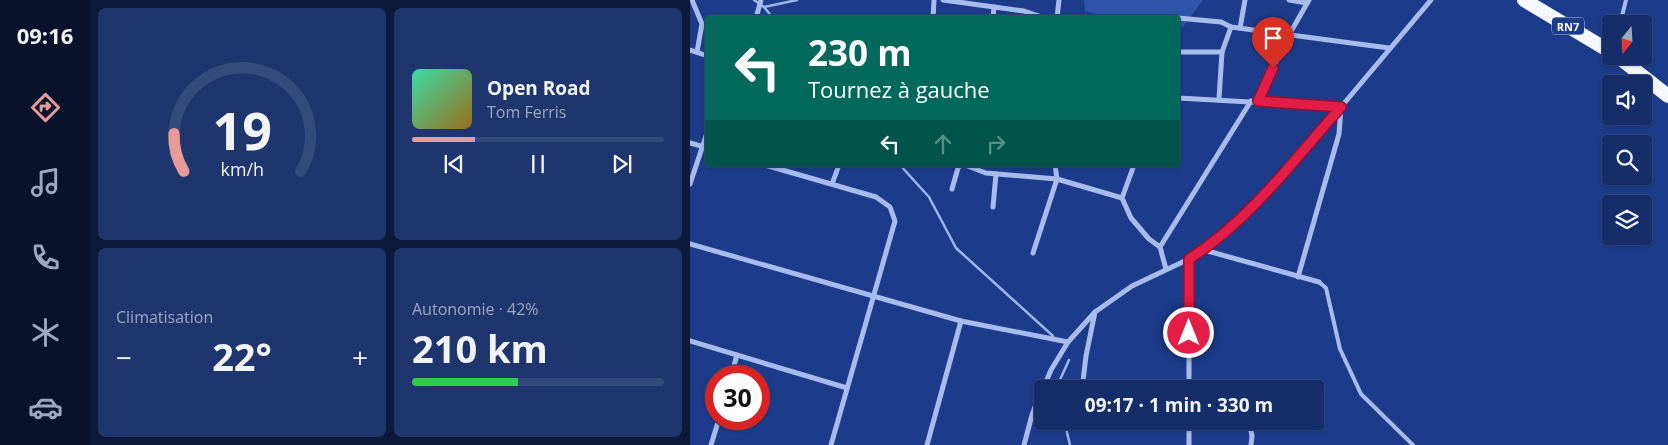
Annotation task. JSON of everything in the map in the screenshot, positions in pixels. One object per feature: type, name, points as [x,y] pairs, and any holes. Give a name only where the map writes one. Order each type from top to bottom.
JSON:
[{"type":"highway","name":"RN7","points":[[1524,0],[1602,47]]},
{"type":"highway","points":[[1629,65],[1667,94]]},
{"type":"street","points":[[692,0],[702,24],[696,52]]},
{"type":"street","points":[[757,15],[761,0]]},
{"type":"street","points":[[933,15],[934,0]]},
{"type":"street","points":[[944,0],[1024,11],[1036,15]]},
{"type":"street","points":[[1057,15],[1059,0]]},
{"type":"street","points":[[1240,28],[1245,0]]},
{"type":"street","points":[[1258,101],[1289,35],[1308,1],[1289,0]]},
{"type":"street","points":[[1047,380],[1068,342],[1095,312],[1132,286],[1204,250],[1248,211],[1341,107],[1431,0]]},
{"type":"street","points":[[993,15],[994,7]]},
{"type":"street","points":[[1180,18],[1221,22],[1231,27],[1389,48]]},
{"type":"street","points":[[1219,99],[1222,52],[1231,27]]},
{"type":"street","points":[[690,50],[705,55]]},
{"type":"street","points":[[1180,52],[1222,52]]},
{"type":"street","points":[[1180,98],[1341,107]]},
{"type":"street","points":[[1160,247],[1251,101]]},
{"type":"street","points":[[1298,277],[1339,134],[1341,107]]},
{"type":"street","points":[[690,184],[705,137]]},
{"type":"street","points":[[690,143],[705,147]]},
{"type":"street","points":[[773,167],[876,198],[890,206],[895,221],[831,445]]},
{"type":"street","points":[[832,184],[838,167]]},
{"type":"street","points":[[952,189],[960,167]]},
{"type":"street","points":[[970,167],[986,173],[1056,179],[1122,198]]},
{"type":"street","points":[[1033,253],[1056,179],[1055,167]]},
{"type":"street","points":[[1133,167],[1122,198],[1131,218],[1149,239],[1160,247],[1166,269]]},
{"type":"street","points":[[993,207],[996,174]]},
{"type":"street","points":[[690,244],[961,321],[1068,342]]},
{"type":"street","points":[[1204,250],[1320,282]]},
{"type":"street","points":[[1189,259],[1189,380]]},
{"type":"street","points":[[1083,380],[1095,312]]},
{"type":"street","points":[[927,445],[961,321]]},
{"type":"street","points":[[690,341],[847,388]]},
{"type":"street","points":[[735,365],[738,355]]},
{"type":"street","points":[[1024,445],[1034,410]]},
{"type":"street","points":[[711,445],[715,430]]},
{"type":"street","points":[[1189,430],[1189,445]]},
{"type":"street","points":[[1250,445],[1252,436],[1251,430]]},
{"type":"lane","points":[[1622,15],[1626,0]]},
{"type":"lane","points":[[1320,282],[1326,288],[1340,349],[1361,394],[1413,445]]},
{"type":"shaded area","points":[[1084,0],[1203,0],[1182,28],[1180,28],[1180,15],[1100,15],[1085,11]]},
{"type":"waterway","points":[[754,0],[764,7],[797,0]]},
{"type":"waterway","points":[[764,7],[771,15]]},
{"type":"waterway","points":[[902,167],[929,197],[956,248],[1053,336]]},
{"type":"waterway","points":[[1060,380],[1069,360]]},
{"type":"waterway","points":[[1066,430],[1070,445]]},
{"type":"route","points":[[1189,333],[1189,259],[1204,250],[1248,211],[1341,107],[1258,101],[1273,68]]}]
